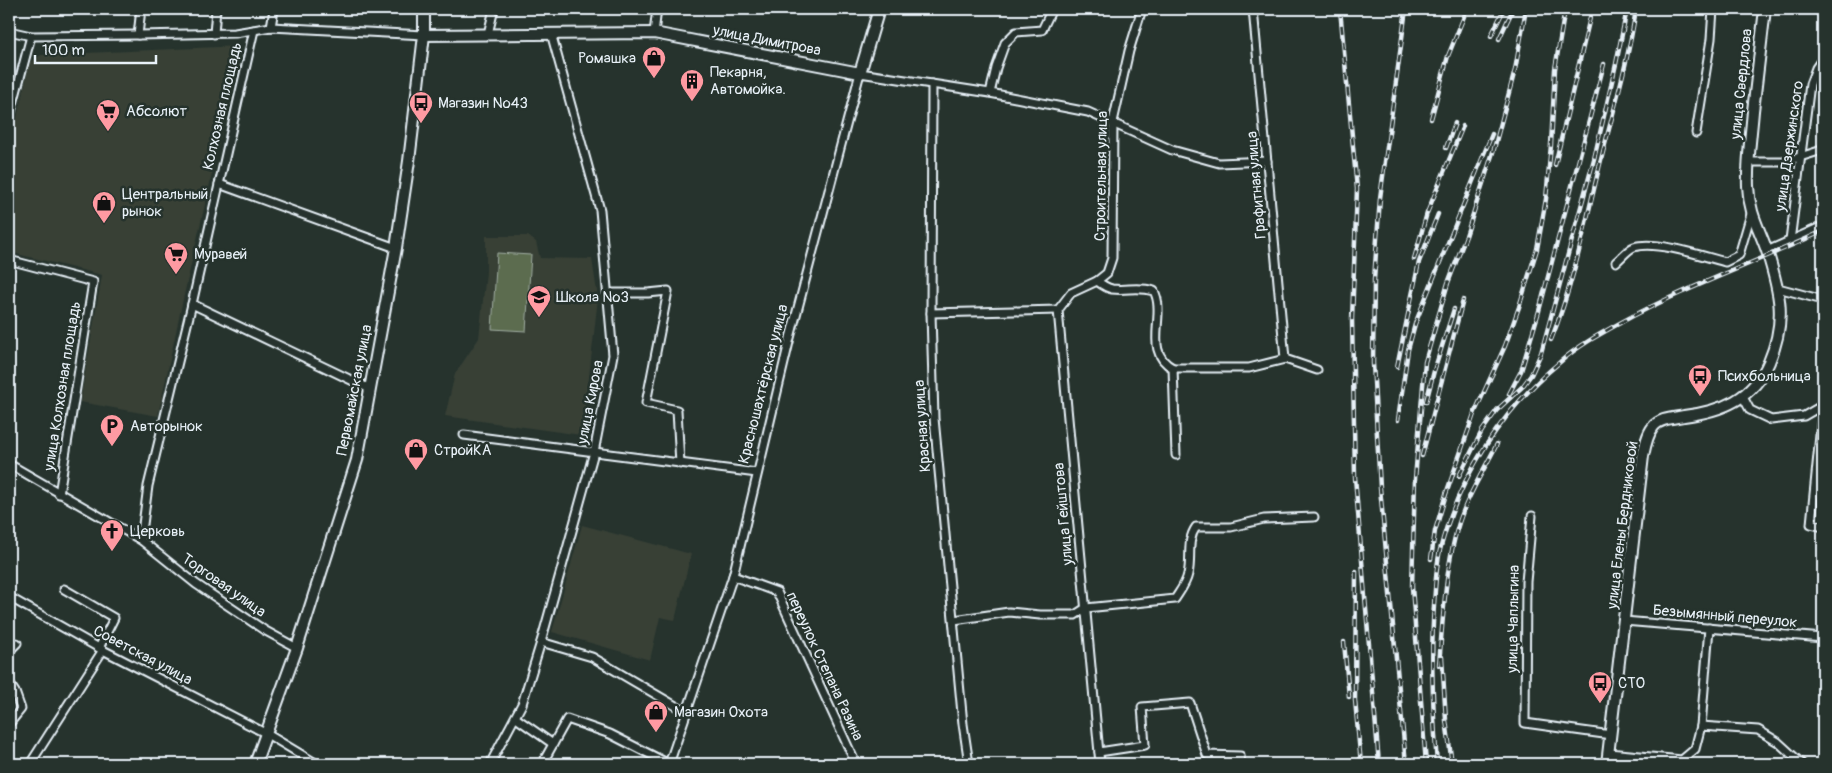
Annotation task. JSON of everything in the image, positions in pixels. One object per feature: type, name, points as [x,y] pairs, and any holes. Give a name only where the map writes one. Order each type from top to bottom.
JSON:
[{"type":"street","points":[[138,35],[141,9]]},
{"type":"street","points":[[214,34],[216,9]]},
{"type":"street","points":[[271,27],[274,9]]},
{"type":"street","name":"Первомайская улица","points":[[256,764],[297,648],[357,460],[396,248],[409,161],[424,35],[424,9]]},
{"type":"street","points":[[488,34],[494,9]]},
{"type":"street","points":[[654,33],[657,9]]},
{"type":"street","name":"Красношахтёрская улица","points":[[669,764],[733,576],[756,473],[790,338],[860,73],[879,9]]},
{"type":"street","points":[[990,93],[1005,43],[1016,32],[1042,30],[1052,9]]},
{"type":"street","name":"Строительная улица","points":[[1097,281],[1106,273],[1112,258],[1113,122],[1129,51],[1142,9]]},
{"type":"street","name":"Графитная улица","points":[[1253,9],[1285,359]]},
{"type":"street","points":[[1696,132],[1711,39],[1713,9]]},
{"type":"street","name":"улица Свердлова","points":[[1748,162],[1764,9]]},
{"type":"street","name":"улица Димитрова","points":[[9,31],[31,36],[234,34],[271,27],[424,35],[654,33],[860,73],[990,93],[1088,112],[1172,150],[1219,163],[1267,161]]},
{"type":"street","name":"Колхозная площадь","points":[[142,540],[148,486],[192,304],[254,30]]},
{"type":"street","name":"улица Кирова","points":[[490,764],[522,704],[541,642],[594,452],[612,355],[600,210],[551,33]]},
{"type":"street","points":[[9,119],[31,36]]},
{"type":"street","name":"улица Дзержинского","points":[[1790,241],[1810,84],[1816,68],[1823,58]]},
{"type":"street","name":"Красная улица","points":[[932,84],[931,313],[934,418],[969,764]]},
{"type":"street","points":[[1748,162],[1784,162],[1819,151],[1823,147]]},
{"type":"street","name":"улица Елены Бердниковой","points":[[1607,764],[1643,456],[1647,438],[1654,426],[1666,419],[1708,412],[1725,407],[1743,397],[1758,381],[1769,362],[1779,329],[1781,308],[1778,288],[1751,214],[1748,162]]},
{"type":"street","points":[[219,184],[396,248]]},
{"type":"street","points":[[1616,262],[1632,247],[1647,245],[1682,251],[1725,262],[1739,255],[1751,214]]},
{"type":"street","points":[[1766,251],[1823,226]]},
{"type":"street","name":"улица Колхозная площадь","points":[[9,260],[93,282],[59,494]]},
{"type":"street","points":[[931,313],[1058,310],[1071,293],[1097,281],[1110,289],[1139,287],[1154,291],[1158,298],[1157,338],[1160,357],[1164,364],[1173,368],[1249,368],[1285,359],[1317,370]]},
{"type":"street","points":[[1778,288],[1823,300]]},
{"type":"street","points":[[608,293],[668,291],[646,403],[677,410],[680,464]]},
{"type":"street","points":[[192,304],[370,388]]},
{"type":"street","name":"улица Гейштова","points":[[1058,310],[1100,764]]},
{"type":"street","points":[[1173,368],[1176,456]]},
{"type":"street","points":[[1743,397],[1750,410],[1771,420],[1804,416],[1823,405]]},
{"type":"street","points":[[1823,405],[1811,524],[1823,527]]},
{"type":"street","points":[[464,434],[756,473]]},
{"type":"street","name":"Торговая улица","points":[[9,464],[142,540],[196,584],[264,630],[297,648]]},
{"type":"street","name":"улица Чаплыгина","points":[[1532,516],[1526,582],[1525,723],[1611,735]]},
{"type":"street","points":[[954,620],[1009,612],[1040,615],[1075,615],[1086,608],[1175,600],[1185,585],[1189,572],[1190,535],[1196,527],[1231,528],[1264,519],[1314,517]]},
{"type":"street","name":"переулок Степана Разина","points":[[733,576],[777,592],[856,764]]},
{"type":"street","points":[[30,764],[101,649],[114,618],[64,589]]},
{"type":"street","name":"Советская улица","points":[[9,597],[101,649],[266,734],[317,764]]},
{"type":"street","name":"Безымянный переулок","points":[[1624,621],[1823,638]]},
{"type":"street","points":[[1609,753],[1682,760],[1695,749],[1701,726],[1709,628]]},
{"type":"street","points":[[541,642],[592,657],[686,712]]},
{"type":"street","points":[[9,651],[17,643]]},
{"type":"street","points":[[9,683],[15,692],[21,709],[9,724]]},
{"type":"street","points":[[1099,752],[1145,744],[1142,707],[1190,703],[1207,755],[1240,756],[1241,764]]},
{"type":"street","points":[[516,718],[553,744]]},
{"type":"street","points":[[542,764],[567,719],[610,734],[669,764]]},
{"type":"street","points":[[1701,726],[1758,730],[1778,742],[1802,764]]},
{"type":"shaded area","name":"Центральный рынок","points":[[239,46],[234,79],[158,416],[80,402],[102,275],[9,252],[9,151],[30,62],[41,55]]},
{"type":"shaded area","name":"Школа №3","points":[[486,236],[528,236],[536,242],[540,258],[592,259],[598,298],[581,435],[445,416],[455,374],[479,338],[486,272]]},
{"type":"shaded area","points":[[582,525],[691,554],[675,620],[660,617],[650,660],[552,632]]},
{"type":"green space","points":[[497,253],[531,255],[526,331],[492,329]]},
{"type":"railway","points":[[1340,9],[1357,189],[1352,319],[1355,477],[1379,764]]},
{"type":"railway","points":[[1406,9],[1380,198],[1374,280],[1373,363],[1380,488],[1406,764]]},
{"type":"railway","points":[[1431,119],[1448,56],[1467,9]]},
{"type":"railway","points":[[1491,36],[1504,9]]},
{"type":"railway","points":[[1499,39],[1513,9]]},
{"type":"railway","points":[[1426,764],[1412,587],[1415,479],[1425,362],[1448,283],[1466,236],[1494,149],[1515,70],[1526,9]]},
{"type":"railway","points":[[1431,559],[1435,531],[1446,494],[1474,414],[1505,346],[1537,249],[1546,199],[1555,69],[1565,9]]},
{"type":"railway","points":[[1555,165],[1592,9]]},
{"type":"railway","points":[[1459,476],[1482,431],[1497,410],[1522,387],[1531,375],[1541,353],[1594,159],[1627,9]]},
{"type":"railway","points":[[1551,340],[1566,298],[1578,255],[1624,69],[1636,9]]},
{"type":"railway","points":[[1509,394],[1521,371],[1539,311],[1604,64]]},
{"type":"railway","points":[[1446,148],[1455,123]]},
{"type":"railway","points":[[1414,259],[1427,213],[1463,126]]},
{"type":"railway","points":[[1398,420],[1408,350],[1415,324],[1492,134]]},
{"type":"railway","points":[[1397,367],[1419,262],[1438,214]]},
{"type":"railway","points":[[1437,764],[1433,705],[1432,645],[1435,585],[1440,550],[1459,496],[1485,446],[1519,401],[1539,381],[1567,356],[1597,336],[1670,298],[1823,231]]},
{"type":"railway","points":[[1422,456],[1463,300]]},
{"type":"railway","points":[[1426,402],[1454,309]]},
{"type":"railway","points":[[1439,665],[1446,586],[1453,545],[1464,509],[1497,444]]},
{"type":"railway","points":[[1356,571],[1355,700],[1361,764]]},
{"type":"railway","points":[[1344,642],[1349,697]]},
{"type":"railway","points":[[1442,657],[1446,720],[1452,764]]},
{"type":"place","name":"Ромашка","points":[[654,79]]},
{"type":"place","name":"Пекарня, Автомойка.","points":[[692,102]]},
{"type":"place","name":"Магазин №43","points":[[421,124]]},
{"type":"place","name":"Абсолют","points":[[108,132]]},
{"type":"place","name":"Центральный рынок","points":[[104,224]]},
{"type":"place","name":"Муравей","points":[[176,275]]},
{"type":"place","name":"Школа №3","points":[[539,318]]},
{"type":"place","name":"Психбольница","points":[[1700,397]]},
{"type":"place","name":"Авторынок","points":[[112,447]]},
{"type":"place","name":"СтройКА","points":[[416,471]]},
{"type":"place","name":"Церковь","points":[[112,552]]},
{"type":"place","name":"СТО","points":[[1600,704]]},
{"type":"place","name":"Магазин Охота","points":[[656,733]]}]
